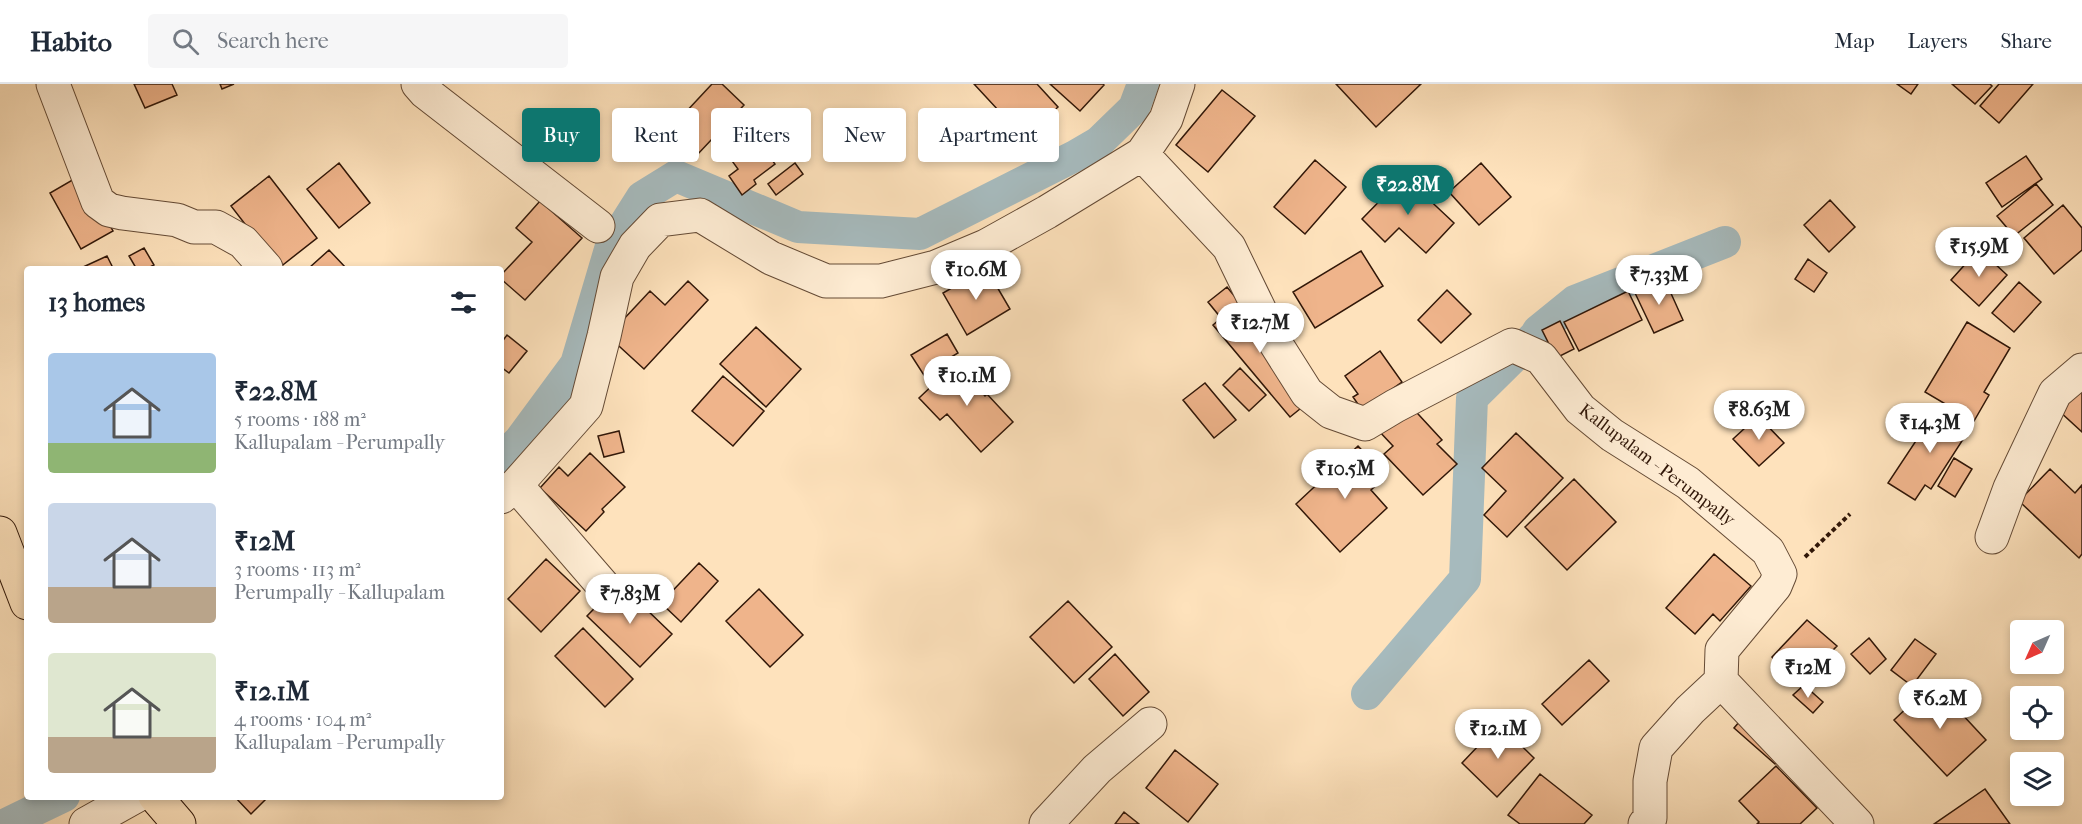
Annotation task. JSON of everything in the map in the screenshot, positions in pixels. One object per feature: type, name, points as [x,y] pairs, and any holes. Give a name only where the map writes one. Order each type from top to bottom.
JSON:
[{"type":"main road","points":[[0,533],[24,595]]},
{"type":"main road","points":[[158,800],[179,824]]},
{"type":"street","points":[[53,84],[98,201],[109,210],[122,213],[177,220],[194,227],[216,227],[243,242],[264,266]]},
{"type":"street","points":[[418,84],[598,226]]},
{"type":"street","points":[[606,589],[508,491],[586,406],[617,277],[635,246],[660,220],[700,215],[771,258],[826,281],[882,282],[936,267],[986,246],[1142,154],[1166,120],[1178,84]]},
{"type":"street","name":"Kallupalam - Perumpally","points":[[1142,154],[1229,247],[1276,344],[1294,374],[1306,393],[1331,412],[1365,424],[1512,345],[1541,358],[1580,409],[1612,435],[1688,483],[1768,551],[1779,574]]},
{"type":"street","points":[[1992,537],[2010,488],[2055,393],[2082,370]]},
{"type":"street","points":[[1779,574],[1775,586],[1722,650],[1722,681],[1857,824]]},
{"type":"street","points":[[1645,824],[1650,818],[1650,781],[1656,748],[1690,710],[1722,681]]},
{"type":"street","points":[[1047,824],[1097,769],[1150,723]]},
{"type":"street","points":[[86,824],[129,800]]},
{"type":"path","points":[[1779,574],[1800,562],[1850,514]]},
{"type":"shaded area","points":[[46,800],[53,800],[4,824],[0,824],[0,821]]},
{"type":"building","points":[[134,84],[172,84],[177,95],[145,108]]},
{"type":"building","points":[[220,84],[234,84],[222,89]]},
{"type":"building","points":[[712,84],[722,84],[744,105],[741,108],[711,108],[711,140],[699,153],[699,108],[690,108]]},
{"type":"building","points":[[974,84],[1037,84],[1058,107],[1057,108],[996,108]]},
{"type":"building","points":[[1050,84],[1103,84],[1104,85],[1080,111]]},
{"type":"building","points":[[1336,84],[1421,84],[1376,127]]},
{"type":"building","points":[[1897,84],[1918,84],[1911,94]]},
{"type":"building","points":[[1952,84],[1990,84],[1992,86],[1975,104]]},
{"type":"building","points":[[1999,84],[2033,84],[1999,123],[1980,106]]},
{"type":"building","points":[[1222,90],[1255,116],[1208,172],[1176,145]]},
{"type":"building","points":[[2026,156],[2042,179],[2002,207],[1986,183]]},
{"type":"building","points":[[1315,160],[1346,187],[1305,234],[1274,207]]},
{"type":"building","points":[[733,162],[774,162],[775,164],[754,180],[756,184],[742,195],[729,176],[738,169]]},
{"type":"building","points":[[339,163],[370,203],[339,228],[307,189]]},
{"type":"building","points":[[795,163],[803,174],[776,195],[768,184]]},
{"type":"building","points":[[1481,163],[1511,197],[1479,225],[1449,192]]},
{"type":"building","points":[[81,175],[113,231],[81,249],[50,193]]},
{"type":"building","points":[[269,176],[317,238],[282,266],[277,266],[231,206]]},
{"type":"building","points":[[1404,176],[1454,223],[1426,253],[1399,228],[1385,242],[1362,219]]},
{"type":"building","points":[[2036,184],[2053,205],[2014,236],[1997,216]]},
{"type":"building","points":[[1830,200],[1855,227],[1829,252],[1804,225]]},
{"type":"building","points":[[540,201],[582,238],[525,300],[504,282],[504,272],[532,242],[516,228]]},
{"type":"building","points":[[2063,205],[2082,228],[2082,250],[2054,274],[2024,238]]},
{"type":"building","points":[[144,248],[154,265],[135,266],[129,256]]},
{"type":"building","points":[[1979,249],[2007,275],[1979,306],[1951,280]]},
{"type":"building","points":[[329,250],[344,266],[311,266]]},
{"type":"building","points":[[1361,251],[1383,286],[1315,328],[1293,292]]},
{"type":"building","points":[[107,256],[112,266],[85,266]]},
{"type":"building","points":[[1808,259],[1827,273],[1814,292],[1795,279]]},
{"type":"building","points":[[986,268],[1010,309],[967,335],[943,293]]},
{"type":"building","points":[[1665,280],[1683,320],[1654,333],[1635,293]]},
{"type":"building","points":[[688,281],[708,300],[644,369],[608,336],[650,291],[665,305]]},
{"type":"building","points":[[2019,282],[2041,302],[2014,332],[1992,313]]},
{"type":"building","points":[[1227,287],[1316,396],[1290,417],[1213,325],[1221,318],[1208,302]]},
{"type":"building","points":[[1447,290],[1471,314],[1441,343],[1418,320]]},
{"type":"building","points":[[1628,291],[1642,320],[1579,351],[1564,322]]},
{"type":"building","points":[[1560,321],[1574,349],[1556,358],[1542,330]]},
{"type":"building","points":[[1967,322],[2010,348],[1984,392],[1989,395],[1974,421],[1925,392]]},
{"type":"building","points":[[756,327],[801,369],[766,407],[720,364]]},
{"type":"building","points":[[947,334],[958,353],[938,365],[944,373],[929,383],[911,355]]},
{"type":"building","points":[[507,335],[527,351],[509,373],[504,369],[504,339]]},
{"type":"building","points":[[1380,351],[1402,382],[1362,410],[1353,397],[1358,394],[1345,376]]},
{"type":"building","points":[[956,363],[985,396],[987,394],[1013,422],[981,452],[947,414],[940,420],[919,398]]},
{"type":"building","points":[[1240,368],[1266,395],[1249,411],[1223,385]]},
{"type":"building","points":[[723,376],[764,411],[733,446],[692,411]]},
{"type":"building","points":[[1205,383],[1236,420],[1214,438],[1183,400]]},
{"type":"building","points":[[2082,387],[2082,432],[2058,410]]},
{"type":"building","points":[[1407,402],[1442,440],[1437,444],[1457,464],[1423,495],[1384,454],[1393,446],[1378,430]]},
{"type":"building","points":[[1939,406],[1971,427],[1931,489],[1925,485],[1915,500],[1888,483]]},
{"type":"building","points":[[1758,416],[1784,443],[1759,466],[1733,439]]},
{"type":"building","points":[[619,431],[624,452],[604,457],[598,436]]},
{"type":"building","points":[[1516,433],[1563,478],[1507,537],[1484,515],[1506,491],[1482,468]]},
{"type":"building","points":[[1358,446],[1386,476],[1371,490],[1387,508],[1340,552],[1296,504]]},
{"type":"building","points":[[590,453],[625,487],[602,509],[604,512],[586,531],[540,488],[559,467],[568,476]]},
{"type":"building","points":[[1954,458],[1972,469],[1955,497],[1938,486]]},
{"type":"building","points":[[2050,469],[2075,493],[2082,485],[2082,554],[2079,558],[2019,501]]},
{"type":"building","points":[[1574,479],[1616,522],[1567,570],[1525,527]]},
{"type":"building","points":[[1714,554],[1751,586],[1720,621],[1713,614],[1695,634],[1666,608]]},
{"type":"building","points":[[546,559],[580,591],[541,632],[508,599]]},
{"type":"building","points":[[699,563],[718,581],[681,622],[661,603]]},
{"type":"building","points":[[619,583],[672,634],[640,667],[587,616]]},
{"type":"building","points":[[759,589],[803,635],[770,667],[726,621]]},
{"type":"building","points":[[1068,601],[1112,647],[1074,683],[1030,637]]},
{"type":"building","points":[[1807,620],[1837,646],[1797,686],[1772,657]]},
{"type":"building","points":[[583,628],[633,679],[605,707],[555,656]]},
{"type":"building","points":[[1869,638],[1886,659],[1870,674],[1851,654]]},
{"type":"building","points":[[1915,639],[1936,654],[1912,686],[1891,670]]},
{"type":"building","points":[[1115,654],[1149,692],[1123,716],[1089,679]]},
{"type":"building","points":[[1589,660],[1609,681],[1562,725],[1542,704]]},
{"type":"building","points":[[1933,683],[1986,740],[1947,776],[1894,720]]},
{"type":"building","points":[[1804,685],[1823,702],[1813,713],[1793,695]]},
{"type":"building","points":[[1746,714],[1787,750],[1775,764],[1734,728]]},
{"type":"building","points":[[1499,724],[1534,758],[1497,797],[1462,763]]},
{"type":"building","points":[[1175,750],[1218,784],[1188,822],[1146,788]]},
{"type":"building","points":[[1776,766],[1817,808],[1800,824],[1757,824],[1759,822],[1739,801]]},
{"type":"building","points":[[1540,774],[1592,815],[1584,824],[1520,824],[1508,815]]},
{"type":"building","points":[[1985,789],[2010,824],[1934,824]]},
{"type":"building","points":[[238,800],[265,800],[251,814]]},
{"type":"building","points":[[1124,812],[1139,824],[1115,824]]},
{"type":"waterway","points":[[504,456],[520,440],[576,364],[611,246],[642,197],[676,176],[798,227],[920,234],[1099,142],[1134,108],[1143,84]]},
{"type":"waterway","points":[[1367,694],[1465,579],[1472,398],[1538,331],[1575,301],[1725,242]]},
{"type":"waterway","points":[[6,824],[56,800]]}]
